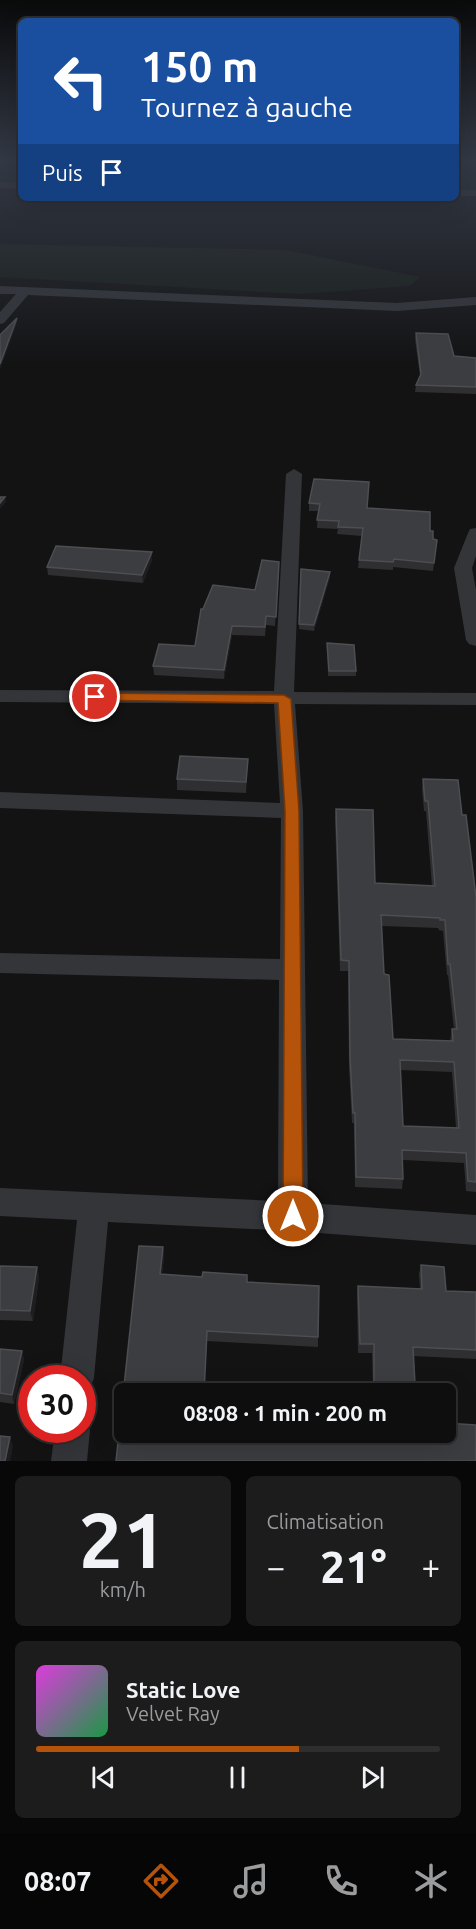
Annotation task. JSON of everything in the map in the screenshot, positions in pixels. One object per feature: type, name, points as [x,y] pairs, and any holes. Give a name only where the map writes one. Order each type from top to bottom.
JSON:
[{"type":"street","points":[[0,290],[397,307],[476,302]]},
{"type":"street","points":[[0,320],[25,291]]},
{"type":"street","points":[[293,1216],[292,811],[284,699],[294,474]]},
{"type":"street","points":[[476,533],[470,568],[476,640]]},
{"type":"street","points":[[0,696],[476,699]]},
{"type":"street","points":[[0,800],[292,811]]},
{"type":"street","points":[[0,963],[292,970]]},
{"type":"street","points":[[0,1202],[293,1216],[476,1230]]},
{"type":"street","points":[[78,1365],[94,1207]]},
{"type":"street","points":[[69,1461],[71,1443]]},
{"type":"shaded area","points":[[0,244],[286,250],[420,277],[410,286],[300,294],[0,277]]},
{"type":"building","points":[[17,318],[0,364],[0,335]]},
{"type":"building","points":[[416,333],[448,334],[454,356],[476,358],[476,387],[416,385],[421,374]]},
{"type":"building","points":[[314,479],[369,482],[367,508],[430,512],[430,531],[433,531],[433,539],[437,540],[434,563],[394,559],[393,562],[359,560],[363,528],[338,527],[339,521],[317,520],[320,504],[309,503]]},
{"type":"building","points":[[56,546],[152,552],[142,575],[47,567]]},
{"type":"building","points":[[262,560],[279,562],[276,617],[266,616],[265,627],[232,626],[224,670],[153,666],[159,644],[195,646],[201,609],[213,585],[255,590]]},
{"type":"building","points":[[301,569],[330,572],[314,625],[299,624]]},
{"type":"building","points":[[327,643],[354,645],[356,671],[329,671]]},
{"type":"building","points":[[180,756],[248,759],[246,782],[177,779]]},
{"type":"building","points":[[423,779],[458,780],[462,815],[466,815],[476,897],[476,1182],[468,1181],[466,1153],[402,1150],[403,1179],[356,1177],[355,1113],[353,1113],[350,1057],[349,961],[341,960],[336,809],[373,810],[375,883],[435,886],[428,801],[425,801]],"holes":[[[381,915],[445,920],[448,964],[450,964],[457,1029],[452,1029],[453,1041],[393,1039],[389,975],[384,974]],[[400,1060],[454,1062],[459,1128],[403,1126]]]},
{"type":"building","points":[[139,1246],[163,1247],[160,1274],[202,1277],[203,1272],[247,1275],[247,1282],[319,1286],[318,1337],[207,1331],[205,1383],[124,1383]]},
{"type":"building","points":[[421,1265],[444,1267],[446,1291],[476,1292],[476,1350],[413,1347],[415,1383],[374,1382],[374,1344],[360,1344],[358,1286],[422,1289]]},
{"type":"building","points":[[0,1266],[37,1267],[30,1311],[0,1310]]},
{"type":"building","points":[[0,1349],[22,1351],[12,1395],[0,1393]]},
{"type":"building","points":[[456,1424],[476,1425],[476,1461],[116,1461],[118,1443],[456,1443]]},
{"type":"building","points":[[0,1436],[10,1437],[5,1461],[0,1461]]},
{"type":"route","points":[[95,697],[284,699],[292,811],[293,1216]]}]
